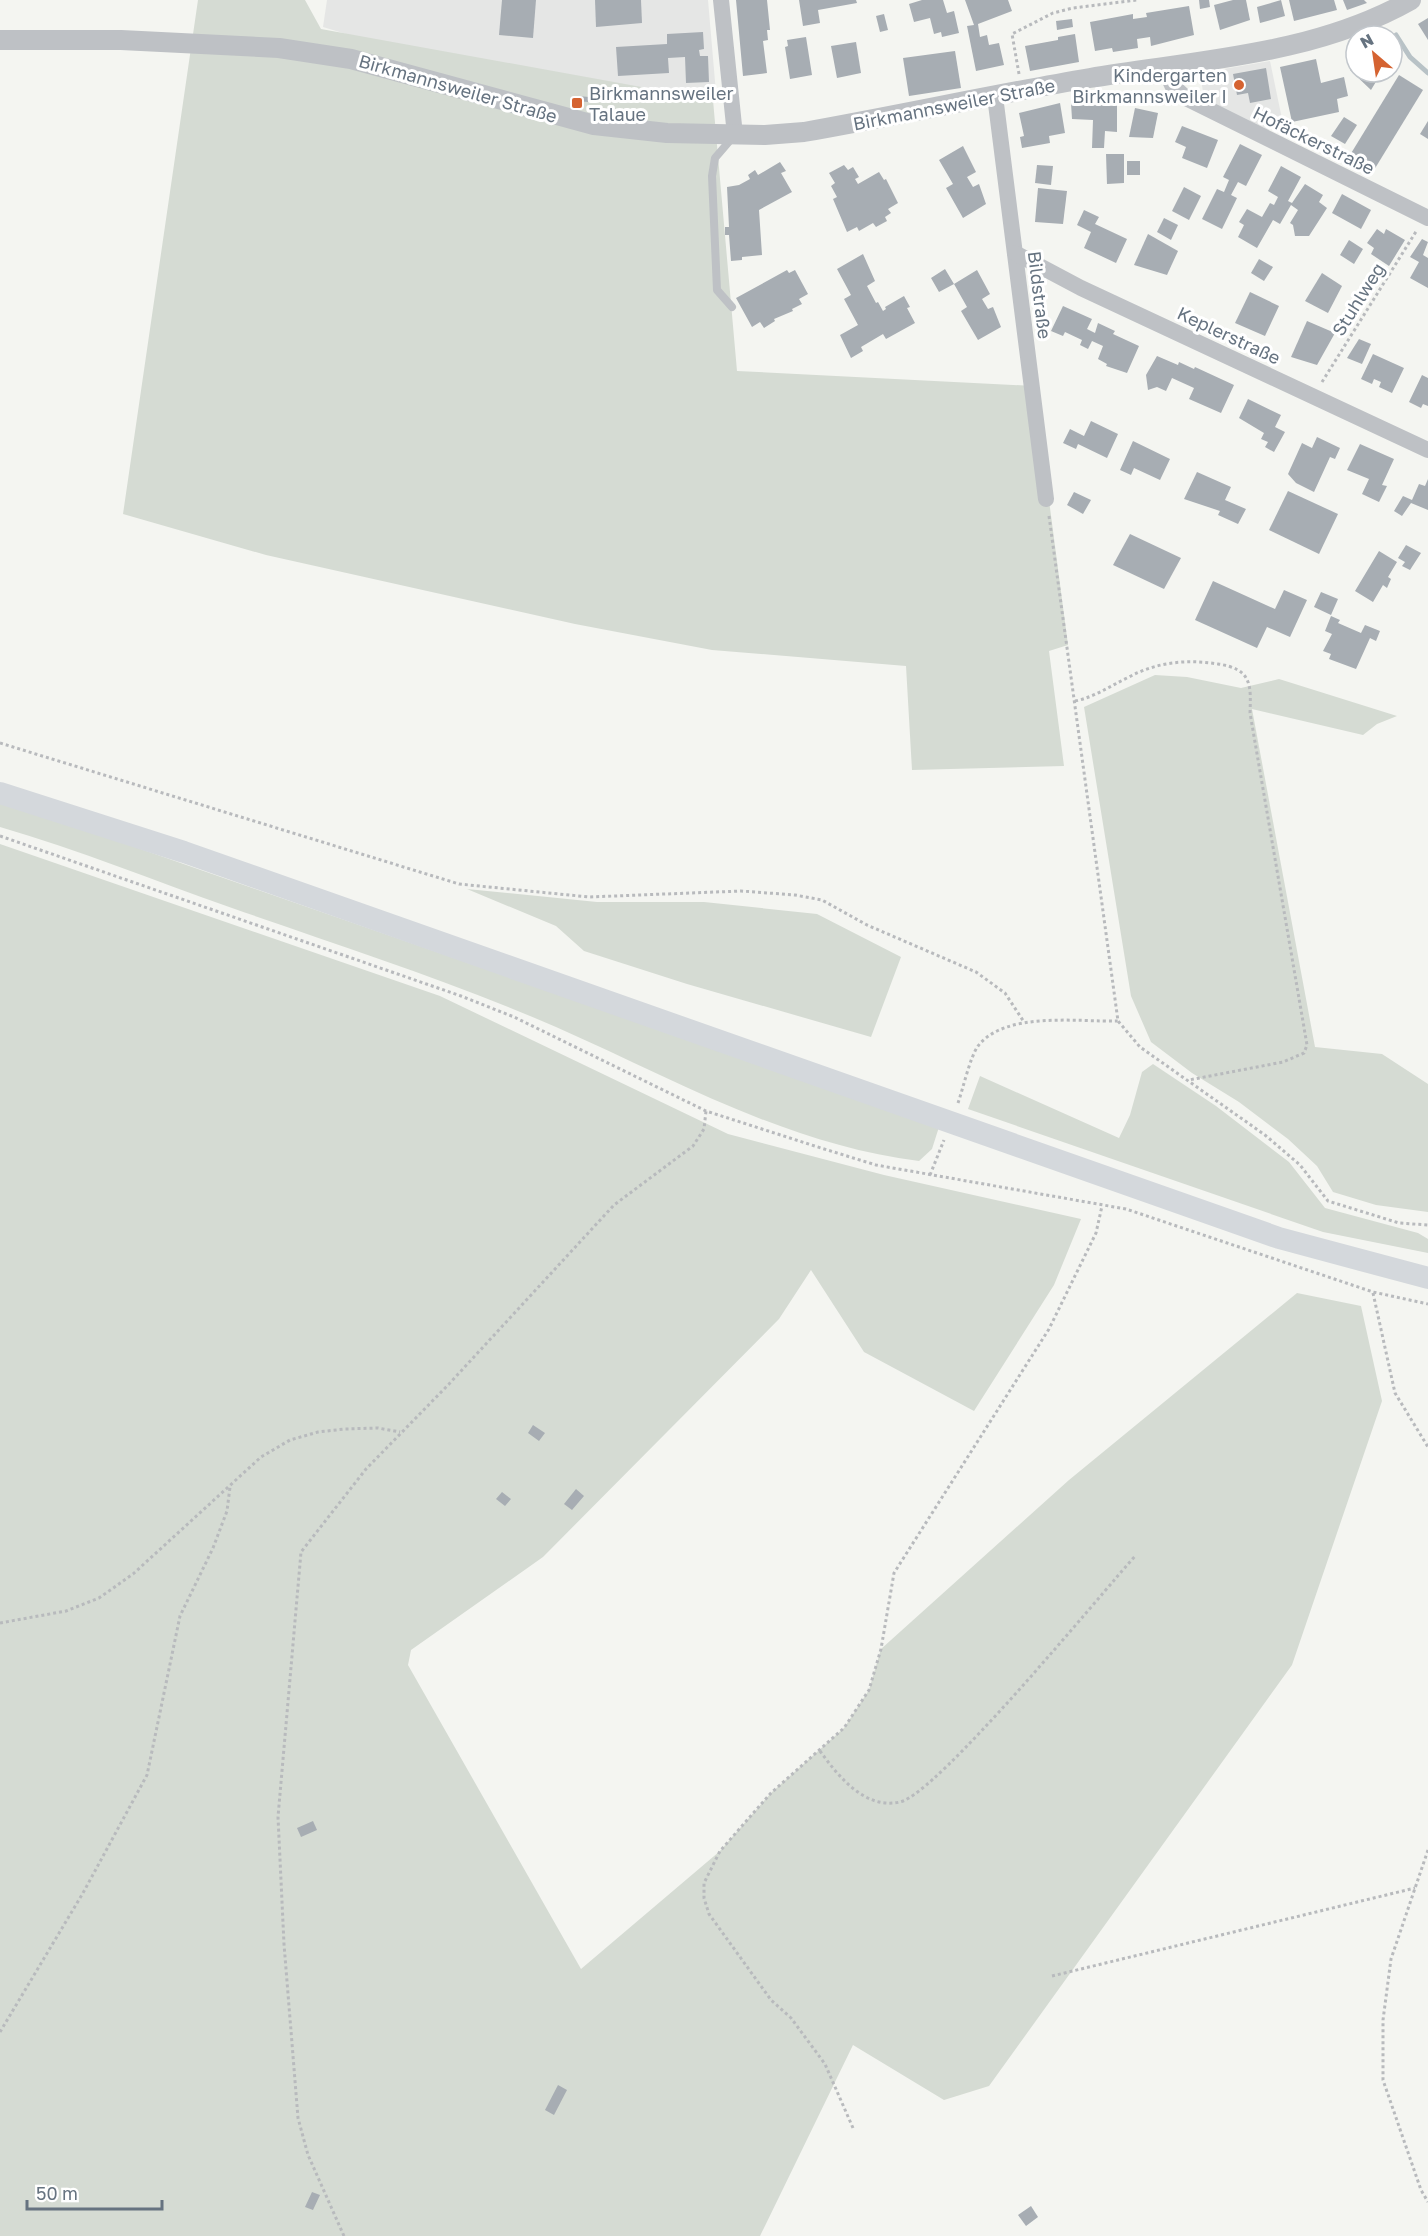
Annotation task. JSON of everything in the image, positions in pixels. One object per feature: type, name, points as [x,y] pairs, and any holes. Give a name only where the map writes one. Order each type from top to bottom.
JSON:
[{"type":"main road","points":[[0,793],[196,856],[1280,1238],[1428,1278]]},
{"type":"street","points":[[721,0],[735,135]]},
{"type":"street","name":"Birkmannsweiler Straße","points":[[0,40],[121,40],[279,48],[351,59],[594,125],[667,133],[735,135],[804,132],[1022,90],[1299,44],[1354,27],[1411,0]]},
{"type":"street","name":"Hofäckerstraße","points":[[1164,67],[1172,85],[1186,98],[1427,217]]},
{"type":"street","name":"Bildstraße","points":[[995,96],[1046,499]]},
{"type":"street","name":"Keplerstraße","points":[[1016,253],[1081,288],[1428,450]]},
{"type":"lane","points":[[732,307],[717,290],[712,176],[715,158],[735,135]]},
{"type":"path","points":[[1022,90],[1012,34],[1063,10],[1137,0]]},
{"type":"path","name":"Stuhlweg","points":[[1313,396],[1427,217]]},
{"type":"path","points":[[1046,499],[1118,1021],[1140,1047],[1265,1135],[1300,1165],[1328,1201],[1399,1223],[1428,1225]]},
{"type":"path","points":[[1075,701],[1090,698],[1132,675],[1160,664],[1194,660],[1226,665],[1242,672],[1252,689],[1250,713],[1307,1045],[1304,1053],[1283,1062],[1188,1080]]},
{"type":"path","points":[[0,743],[459,884],[589,897],[741,891],[795,895],[822,900],[867,925],[976,972],[1005,993],[1024,1022]]},
{"type":"path","points":[[0,836],[461,996],[594,1055],[706,1111],[876,1165],[1126,1209],[1373,1292],[1428,1304]]},
{"type":"path","points":[[968,1077],[977,1047],[997,1030],[1024,1022],[1118,1021]]},
{"type":"path","points":[[344,2236],[308,2155],[298,2118],[284,1944],[278,1817],[301,1552],[366,1469],[614,1205],[693,1146],[704,1129],[706,1111]]},
{"type":"path","points":[[930,1174],[939,1152]]},
{"type":"path","points":[[853,2128],[825,2064],[791,2018],[771,2000],[709,1914],[704,1898],[707,1877],[733,1833],[771,1793],[844,1728],[869,1690],[881,1649],[894,1574],[1049,1329],[1096,1233],[1102,1206]]},
{"type":"path","points":[[1373,1292],[1395,1393],[1428,1447]]},
{"type":"path","points":[[0,1623],[66,1611],[99,1598],[133,1574],[261,1457],[290,1440],[318,1432],[345,1429],[378,1428],[400,1432]]},
{"type":"path","points":[[0,2032],[82,1893],[147,1775],[180,1616],[213,1548],[227,1511],[230,1487]]},
{"type":"path","points":[[820,1751],[852,1787],[867,1798],[885,1803],[902,1802],[920,1791],[972,1740],[1136,1555]]},
{"type":"path","points":[[1428,1850],[1391,1959],[1383,2020],[1383,2080],[1421,2190],[1428,2202]]},
{"type":"path","points":[[1052,1976],[1415,1888]]},
{"type":"shaded area","points":[[198,0],[305,0],[321,29],[713,100],[737,371],[1034,386],[1068,645],[1049,651],[1064,766],[912,770],[906,666],[712,650],[575,624],[266,555],[123,514]]},
{"type":"shaded area","points":[[327,0],[708,0],[716,93],[705,108],[537,92],[323,27]]},
{"type":"shaded area","name":"Kindergarten Birkmannsweiler I","points":[[1270,61],[1282,119],[1268,130],[1204,98],[1200,73]]},
{"type":"shaded area","points":[[1155,675],[1187,677],[1241,688],[1279,679],[1397,716],[1377,724],[1363,735],[1252,709],[1315,1047],[1382,1054],[1428,1084],[1428,1212],[1376,1205],[1333,1192],[1317,1166],[1288,1139],[1239,1102],[1192,1073],[1151,1042],[1131,996],[1084,707]]},
{"type":"shaded area","points":[[0,800],[939,1127],[932,1149],[919,1161],[871,1153],[824,1141],[778,1125],[733,1108],[556,1027],[476,994],[0,827]]},
{"type":"shaded area","points":[[0,844],[440,996],[728,1134],[884,1175],[1081,1219],[1054,1285],[974,1411],[864,1352],[811,1270],[779,1319],[543,1557],[411,1650],[408,1665],[581,1969],[720,1851],[771,1793],[844,1728],[869,1690],[881,1649],[1069,1480],[1297,1293],[1361,1306],[1382,1401],[1292,1665],[989,2086],[944,2100],[853,2045],[760,2236],[0,2236]]},
{"type":"shaded area","points":[[467,889],[597,902],[704,902],[817,914],[901,957],[871,1037],[687,984],[584,951],[556,926]]},
{"type":"shaded area","points":[[1153,1064],[1216,1106],[1289,1162],[1325,1208],[1418,1233],[1428,1239],[1428,1253],[1323,1232],[968,1109],[980,1076],[1119,1138],[1130,1115],[1142,1072]]},
{"type":"building","points":[[502,0],[536,0],[533,38],[499,35]]},
{"type":"building","points":[[595,0],[641,0],[642,23],[596,27]]},
{"type":"building","points":[[736,0],[767,0],[770,30],[767,30],[768,40],[763,41],[767,73],[743,76]]},
{"type":"building","points":[[799,0],[856,0],[857,3],[818,10],[820,23],[803,26]]},
{"type":"building","points":[[922,0],[943,0],[947,13],[954,11],[959,33],[942,37],[941,32],[934,34],[930,18],[914,22],[909,4]]},
{"type":"building","points":[[965,0],[1008,0],[1012,11],[978,24],[980,37],[987,35],[989,45],[999,43],[1004,65],[976,71],[967,26],[974,25]]},
{"type":"building","points":[[1199,0],[1209,0],[1210,7],[1200,9]]},
{"type":"building","points":[[1233,0],[1246,0],[1250,20],[1220,30],[1214,5]]},
{"type":"building","points":[[1281,0],[1285,16],[1260,23],[1257,7]]},
{"type":"building","points":[[1289,0],[1334,0],[1337,10],[1294,21]]},
{"type":"building","points":[[1343,0],[1364,0],[1367,3],[1347,10]]},
{"type":"building","points":[[1189,6],[1194,35],[1151,46],[1150,37],[1137,39],[1138,48],[1113,52],[1112,48],[1095,51],[1090,22],[1133,14],[1133,19],[1147,17],[1146,13]]},
{"type":"building","points":[[884,14],[888,30],[880,32],[876,16]]},
{"type":"building","points":[[1428,18],[1428,40],[1418,24]]},
{"type":"building","points":[[1072,19],[1073,27],[1057,30],[1056,21]]},
{"type":"building","points":[[703,32],[704,49],[699,50],[700,56],[708,56],[709,82],[686,83],[685,57],[668,58],[669,73],[618,76],[616,47],[667,44],[667,34]]},
{"type":"building","points":[[1075,34],[1079,62],[1030,71],[1025,46],[1058,40],[1058,37]]},
{"type":"building","points":[[806,37],[812,75],[790,79],[785,47],[788,46],[787,40]]},
{"type":"building","points":[[856,42],[861,73],[837,78],[831,46]]},
{"type":"building","points":[[955,51],[961,88],[909,96],[903,58]]},
{"type":"building","points":[[1316,59],[1321,83],[1344,77],[1348,96],[1337,99],[1339,112],[1292,122],[1280,67]]},
{"type":"building","points":[[1266,68],[1271,99],[1250,103],[1248,93],[1237,95],[1233,74]]},
{"type":"building","points":[[1404,78],[1423,90],[1374,170],[1350,155],[1393,84],[1404,84]]},
{"type":"building","points":[[1365,84],[1375,84],[1371,90]]},
{"type":"building","points":[[578,96],[589,97],[588,102],[577,101]]},
{"type":"building","points":[[1060,103],[1065,133],[1049,136],[1050,143],[1022,148],[1020,137],[1024,136],[1019,113]]},
{"type":"building","points":[[1071,103],[1117,105],[1117,132],[1105,131],[1104,148],[1092,148],[1093,120],[1072,119]]},
{"type":"building","points":[[1135,108],[1158,113],[1153,138],[1129,137]]},
{"type":"building","points":[[1344,117],[1357,125],[1345,144],[1331,136]]},
{"type":"building","points":[[1428,121],[1428,139],[1420,134]]},
{"type":"building","points":[[1182,126],[1218,140],[1207,168],[1182,158],[1186,147],[1175,142]]},
{"type":"building","points":[[1240,144],[1262,155],[1246,186],[1238,182],[1231,195],[1237,198],[1222,229],[1202,219],[1217,189],[1224,192],[1229,180],[1223,177]]},
{"type":"building","points":[[963,146],[976,172],[967,177],[973,187],[979,184],[986,204],[963,218],[946,188],[953,184],[939,160]]},
{"type":"building","points":[[1106,154],[1124,154],[1124,183],[1107,184]]},
{"type":"building","points":[[1127,161],[1140,161],[1140,175],[1127,175]]},
{"type":"building","points":[[780,162],[786,171],[781,173],[792,192],[759,210],[762,255],[742,257],[742,260],[731,261],[729,235],[725,235],[725,227],[729,227],[727,187],[739,185],[750,179],[748,175],[755,170],[758,175]]},
{"type":"building","points":[[844,165],[848,170],[853,167],[859,177],[855,179],[858,184],[879,172],[884,180],[886,179],[898,203],[888,209],[891,213],[885,217],[887,221],[876,227],[873,223],[859,231],[857,227],[847,232],[833,199],[837,197],[831,186],[835,183],[829,173]]},
{"type":"building","points":[[1037,165],[1053,166],[1051,185],[1035,183]]},
{"type":"building","points":[[1281,166],[1301,177],[1288,201],[1292,203],[1305,184],[1323,195],[1319,202],[1327,208],[1309,236],[1295,236],[1293,225],[1290,223],[1298,210],[1291,205],[1280,224],[1273,220],[1257,248],[1238,237],[1244,225],[1239,222],[1247,209],[1262,217],[1270,203],[1274,205],[1278,197],[1268,191]]},
{"type":"building","points":[[1184,187],[1201,196],[1189,220],[1172,211]]},
{"type":"building","points":[[1038,188],[1067,191],[1063,224],[1035,222]]},
{"type":"building","points":[[1342,194],[1371,210],[1361,229],[1332,213]]},
{"type":"building","points":[[1084,210],[1099,217],[1095,224],[1127,239],[1116,263],[1084,248],[1091,232],[1077,225]]},
{"type":"building","points":[[1164,218],[1178,225],[1171,240],[1157,232]]},
{"type":"building","points":[[1377,229],[1384,234],[1386,229],[1405,240],[1389,266],[1371,254],[1374,248],[1367,243]]},
{"type":"building","points":[[1148,234],[1178,251],[1167,275],[1134,265]]},
{"type":"building","points":[[1422,239],[1428,242],[1423,255],[1428,258],[1428,288],[1410,278],[1419,262],[1410,257]]},
{"type":"building","points":[[1349,240],[1363,249],[1354,264],[1340,255]]},
{"type":"building","points":[[863,254],[875,281],[867,286],[876,303],[878,302],[883,311],[885,307],[904,296],[915,323],[886,339],[883,334],[861,347],[863,351],[851,358],[840,335],[858,325],[844,299],[851,295],[837,269]]},
{"type":"building","points":[[1259,259],[1273,267],[1264,281],[1251,273]]},
{"type":"building","points":[[945,269],[954,284],[939,292],[931,278]]},
{"type":"building","points":[[787,270],[789,273],[795,270],[808,294],[799,299],[802,304],[792,309],[793,311],[774,319],[775,321],[764,328],[760,322],[752,327],[736,298]]},
{"type":"building","points":[[977,270],[990,294],[982,299],[988,309],[993,307],[1001,327],[978,340],[961,311],[967,307],[954,284]]},
{"type":"building","points":[[1322,273],[1342,286],[1328,313],[1305,301]]},
{"type":"building","points":[[1250,292],[1279,306],[1265,336],[1235,323]]},
{"type":"building","points":[[1063,306],[1092,319],[1087,329],[1095,333],[1098,323],[1115,331],[1113,334],[1139,346],[1127,373],[1106,366],[1107,364],[1098,359],[1103,346],[1092,341],[1088,349],[1080,345],[1082,340],[1065,332],[1063,336],[1051,331]]},
{"type":"building","points":[[1307,321],[1335,333],[1317,365],[1291,357]]},
{"type":"building","points":[[1359,339],[1371,344],[1362,364],[1347,358]]},
{"type":"building","points":[[1373,354],[1404,368],[1392,393],[1379,387],[1381,382],[1374,379],[1372,384],[1361,379]]},
{"type":"building","points":[[1157,356],[1178,365],[1179,362],[1194,369],[1195,367],[1234,385],[1221,413],[1189,399],[1194,388],[1172,378],[1166,391],[1157,387],[1148,390],[1146,375]]},
{"type":"building","points":[[1422,375],[1428,378],[1428,406],[1423,404],[1421,408],[1409,402]]},
{"type":"building","points":[[1248,399],[1281,415],[1275,427],[1285,432],[1274,452],[1265,447],[1268,442],[1261,439],[1264,433],[1239,418]]},
{"type":"building","points":[[1091,421],[1118,434],[1107,458],[1078,444],[1076,449],[1063,443],[1070,429],[1084,436]]},
{"type":"building","points":[[1317,437],[1340,448],[1335,459],[1330,457],[1314,492],[1296,483],[1288,474],[1302,443],[1312,448]]},
{"type":"building","points":[[1133,441],[1170,459],[1160,480],[1134,468],[1131,475],[1120,470]]},
{"type":"building","points":[[1360,444],[1394,459],[1382,485],[1387,486],[1379,502],[1362,494],[1369,479],[1347,470]]},
{"type":"building","points":[[1197,472],[1231,487],[1225,500],[1246,509],[1238,524],[1218,515],[1220,511],[1184,499]]},
{"type":"building","points":[[1428,479],[1428,510],[1411,503],[1402,516],[1394,511],[1403,496],[1412,500],[1419,484],[1425,486]]},
{"type":"building","points":[[1288,491],[1338,514],[1319,554],[1269,530]]},
{"type":"building","points":[[1074,492],[1091,500],[1083,514],[1067,505]]},
{"type":"building","points":[[1130,534],[1181,558],[1164,589],[1113,565]]},
{"type":"building","points":[[1406,545],[1421,553],[1410,570],[1402,566],[1405,562],[1398,558]]},
{"type":"building","points":[[1379,551],[1397,562],[1388,577],[1391,579],[1387,588],[1383,585],[1373,602],[1355,591]]},
{"type":"building","points":[[1213,581],[1275,609],[1284,590],[1307,600],[1290,637],[1267,627],[1257,648],[1195,620]]},
{"type":"building","points":[[1321,592],[1338,599],[1331,615],[1314,607]]},
{"type":"building","points":[[1331,616],[1340,620],[1338,623],[1361,633],[1365,625],[1380,631],[1376,641],[1370,638],[1356,669],[1329,659],[1331,654],[1323,651],[1332,634],[1325,631]]},
{"type":"building","points":[[533,1425],[545,1433],[539,1441],[528,1433]]},
{"type":"building","points":[[576,1489],[584,1496],[572,1510],[564,1504]]},
{"type":"building","points":[[502,1492],[511,1499],[505,1506],[496,1499]]},
{"type":"building","points":[[313,1821],[317,1830],[301,1837],[297,1828]]},
{"type":"building","points":[[558,2085],[567,2090],[554,2115],[545,2110]]},
{"type":"building","points":[[312,2192],[320,2195],[313,2210],[305,2207]]},
{"type":"building","points":[[1031,2206],[1038,2217],[1026,2226],[1018,2215]]},
{"type":"waterway","points":[[1404,48],[1410,57],[1428,73]]},
{"type":"place","name":"Kindergarten Birkmannsweiler I","points":[[1239,85]]},
{"type":"place","name":"Birkmannsweiler Talaue","points":[[577,103]]}]
